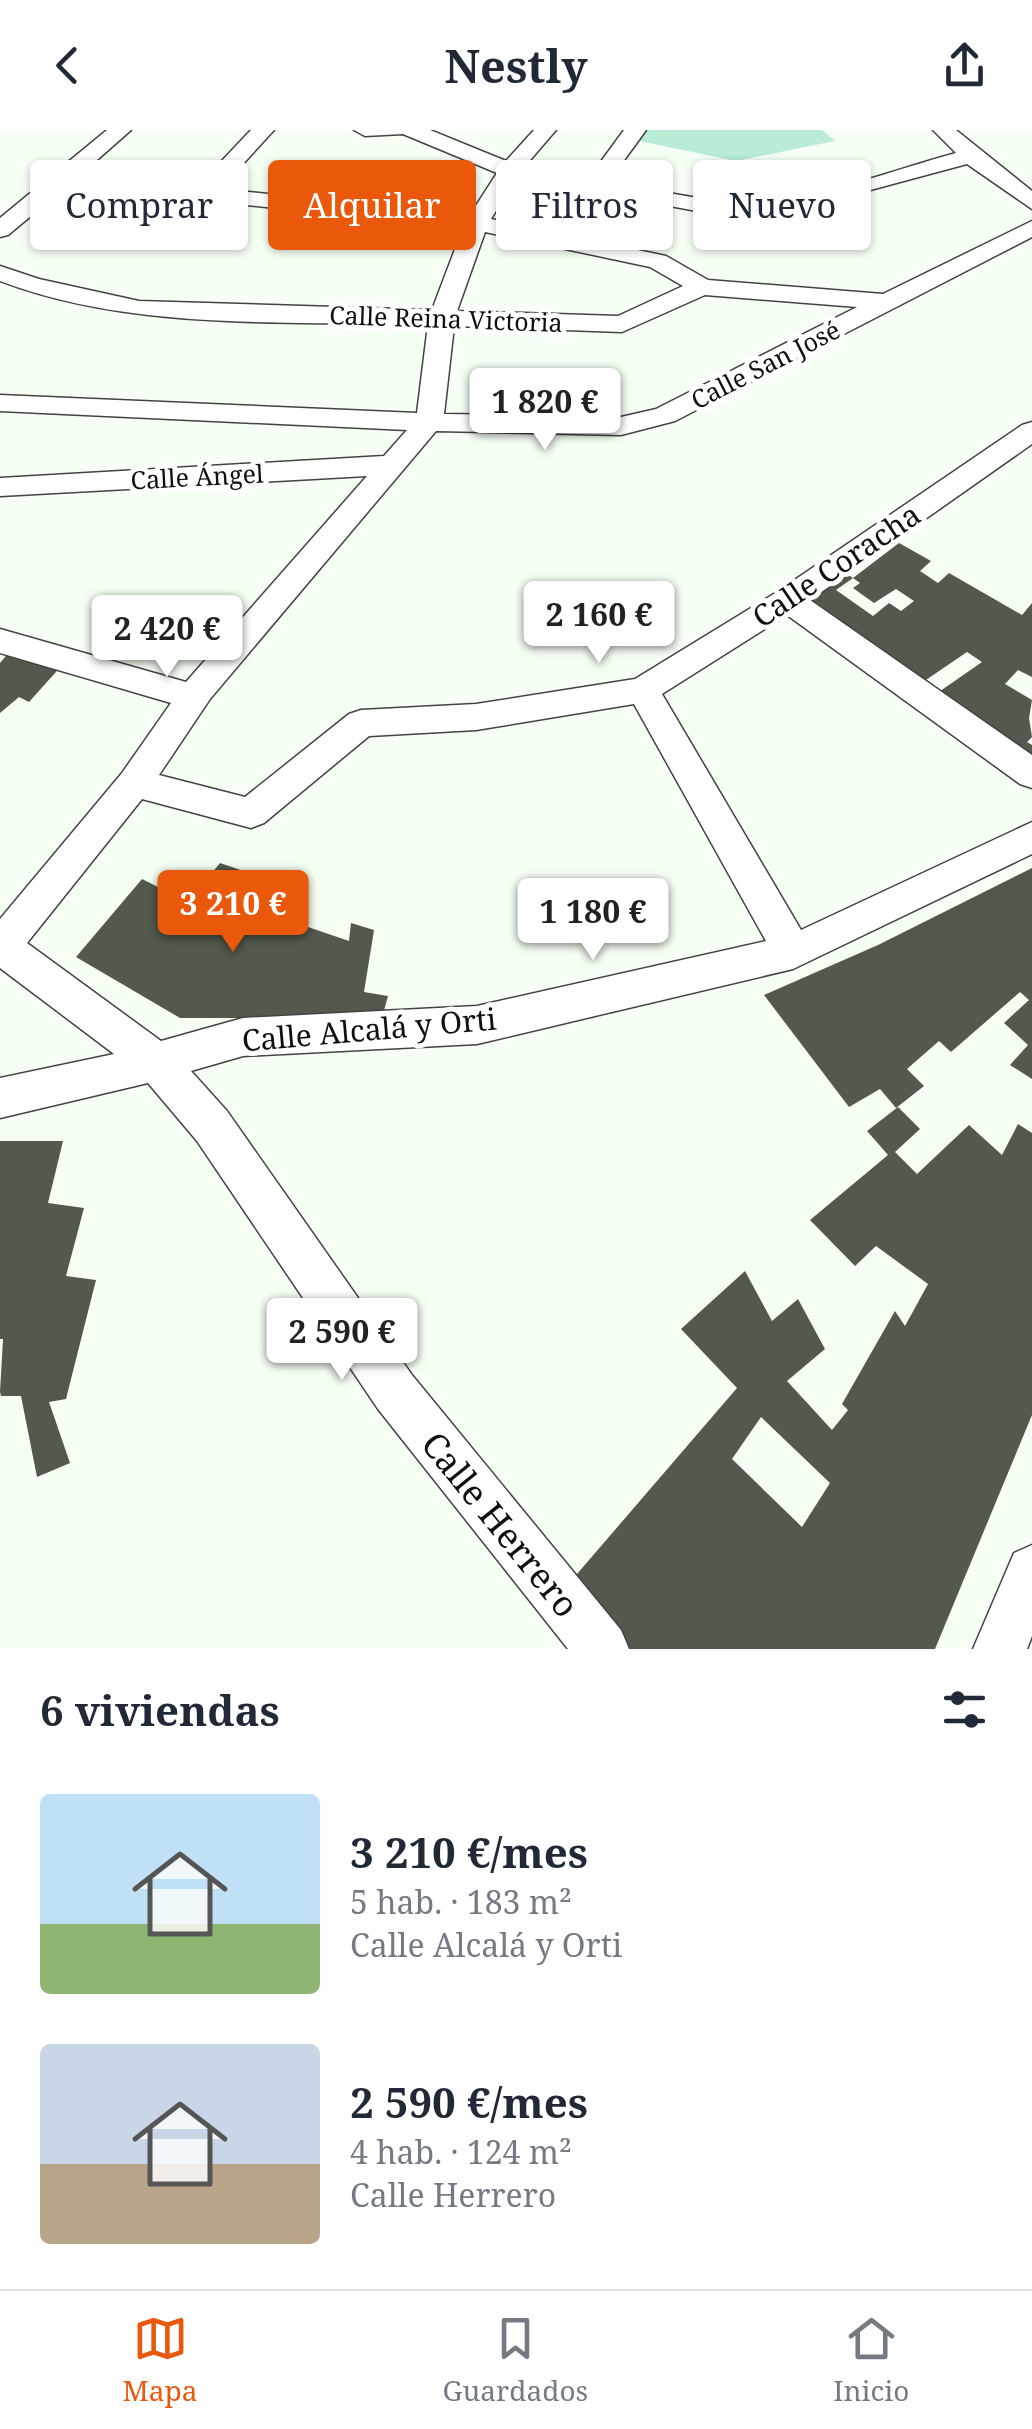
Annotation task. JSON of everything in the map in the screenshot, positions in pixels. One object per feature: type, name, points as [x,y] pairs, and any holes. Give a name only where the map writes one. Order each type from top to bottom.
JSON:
[{"type":"street","points":[[87,160],[120,130]]},
{"type":"street","points":[[235,160],[263,130]]},
{"type":"street","points":[[366,130],[395,130]]},
{"type":"street","points":[[411,130],[496,164]]},
{"type":"street","points":[[519,160],[545,130]]},
{"type":"street","points":[[613,160],[634,130]]},
{"type":"street","points":[[944,130],[971,156],[1032,202]]},
{"type":"street","points":[[673,199],[756,209],[796,204],[971,156]]},
{"type":"street","points":[[1,945],[134,784],[194,697],[429,422],[442,317],[477,223],[496,192]]},
{"type":"street","points":[[248,199],[477,223],[658,261],[702,287]]},
{"type":"street","points":[[0,230],[30,207]]},
{"type":"street","name":"Calle San José","points":[[0,403],[429,422],[621,426],[665,415],[1032,228]]},
{"type":"street","name":"Calle Reina Victoria","points":[[0,273],[32,286],[139,308],[622,324],[702,287],[887,302]]},
{"type":"street","name":"Calle Coracha","points":[[134,784],[251,813],[360,723],[476,718],[643,690],[788,600],[1032,430]]},
{"type":"street","name":"Calle Ángel","points":[[0,487],[393,465]]},
{"type":"street","points":[[788,600],[1032,774]]},
{"type":"street","points":[[0,640],[194,697]]},
{"type":"street","points":[[643,690],[793,952]]},
{"type":"street","name":"Calle Alcalá y Orti","points":[[0,1098],[91,1080],[243,1037],[477,1025],[793,952],[1032,837]]},
{"type":"street","name":"Calle Herrero","points":[[1,945],[154,1060],[212,1126],[395,1392],[602,1649]]},
{"type":"street","points":[[1000,1649],[1032,1571]]},
{"type":"green space","points":[[641,130],[822,130],[835,141],[731,160],[634,140]]},
{"type":"building","points":[[899,543],[931,561],[920,571],[938,583],[949,573],[1022,615],[1032,603],[1032,677],[1018,670],[1005,684],[1032,700],[1032,737],[1027,742],[1032,745],[1032,767],[933,696],[982,662],[967,652],[920,684],[801,601],[842,571],[853,578]],"holes":[[[853,578],[860,583],[853,588],[874,603],[896,589],[914,601],[901,611],[889,603],[873,616],[836,590]]]},
{"type":"building","points":[[10,651],[64,663],[29,702],[19,697],[0,713],[0,663]]},
{"type":"building","points":[[220,863],[293,888],[267,913],[349,941],[351,923],[374,930],[364,992],[388,996],[382,1018],[180,1018],[76,957],[142,879],[188,902],[179,918],[190,925],[207,900],[193,896]]},
{"type":"building","points":[[1032,868],[1032,1079],[1010,1065],[1028,1045],[1004,1023],[1029,1000],[1020,992],[951,1052],[939,1041],[907,1069],[924,1086],[896,1108],[880,1089],[849,1107],[764,995],[878,945]]},
{"type":"building","points":[[898,1107],[920,1129],[895,1152],[917,1174],[969,1125],[1002,1155],[1018,1124],[1032,1133],[1032,1415],[935,1649],[621,1649],[571,1581],[737,1388],[681,1329],[745,1271],[772,1321],[798,1299],[825,1349],[787,1381],[832,1430],[848,1410],[842,1404],[895,1311],[905,1326],[928,1284],[876,1246],[855,1266],[810,1220],[888,1155],[867,1131]],"holes":[[[761,1417],[830,1483],[802,1527],[732,1459]]]},
{"type":"building","points":[[0,1141],[63,1141],[48,1203],[84,1208],[66,1276],[96,1280],[66,1399],[49,1402],[70,1463],[37,1477],[21,1396],[1,1396],[0,1392]]}]
